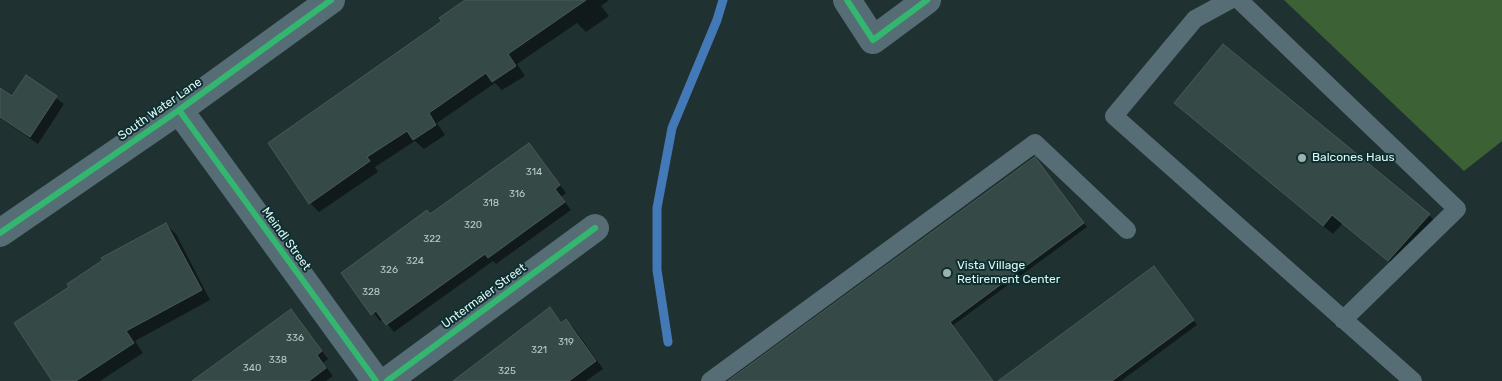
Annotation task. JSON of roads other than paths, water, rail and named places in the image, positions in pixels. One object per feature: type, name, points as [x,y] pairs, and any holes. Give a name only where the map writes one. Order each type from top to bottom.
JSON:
[{"type":"street","name":"South Water Lane","points":[[0,233],[179,110],[331,0]]},
{"type":"street","points":[[847,0],[873,40],[927,0]]},
{"type":"street","name":"Meindl Street","points":[[179,110],[376,381]]},
{"type":"street","name":"Untermaier Street","points":[[387,381],[595,228]]},
{"type":"lane","points":[[1230,0],[1195,19],[1114,116],[1413,381]]},
{"type":"lane","points":[[1239,0],[1457,209],[1343,320]]},
{"type":"lane","points":[[710,381],[1035,142],[1127,230]]},
{"type":"waterway","points":[[668,342],[657,270],[657,208],[672,128],[717,20],[723,0]]},
{"type":"place","name":"Balcones Haus","points":[[1302,158]]},
{"type":"place","name":"Vista Village Retirement Center","points":[[947,273]]}]
